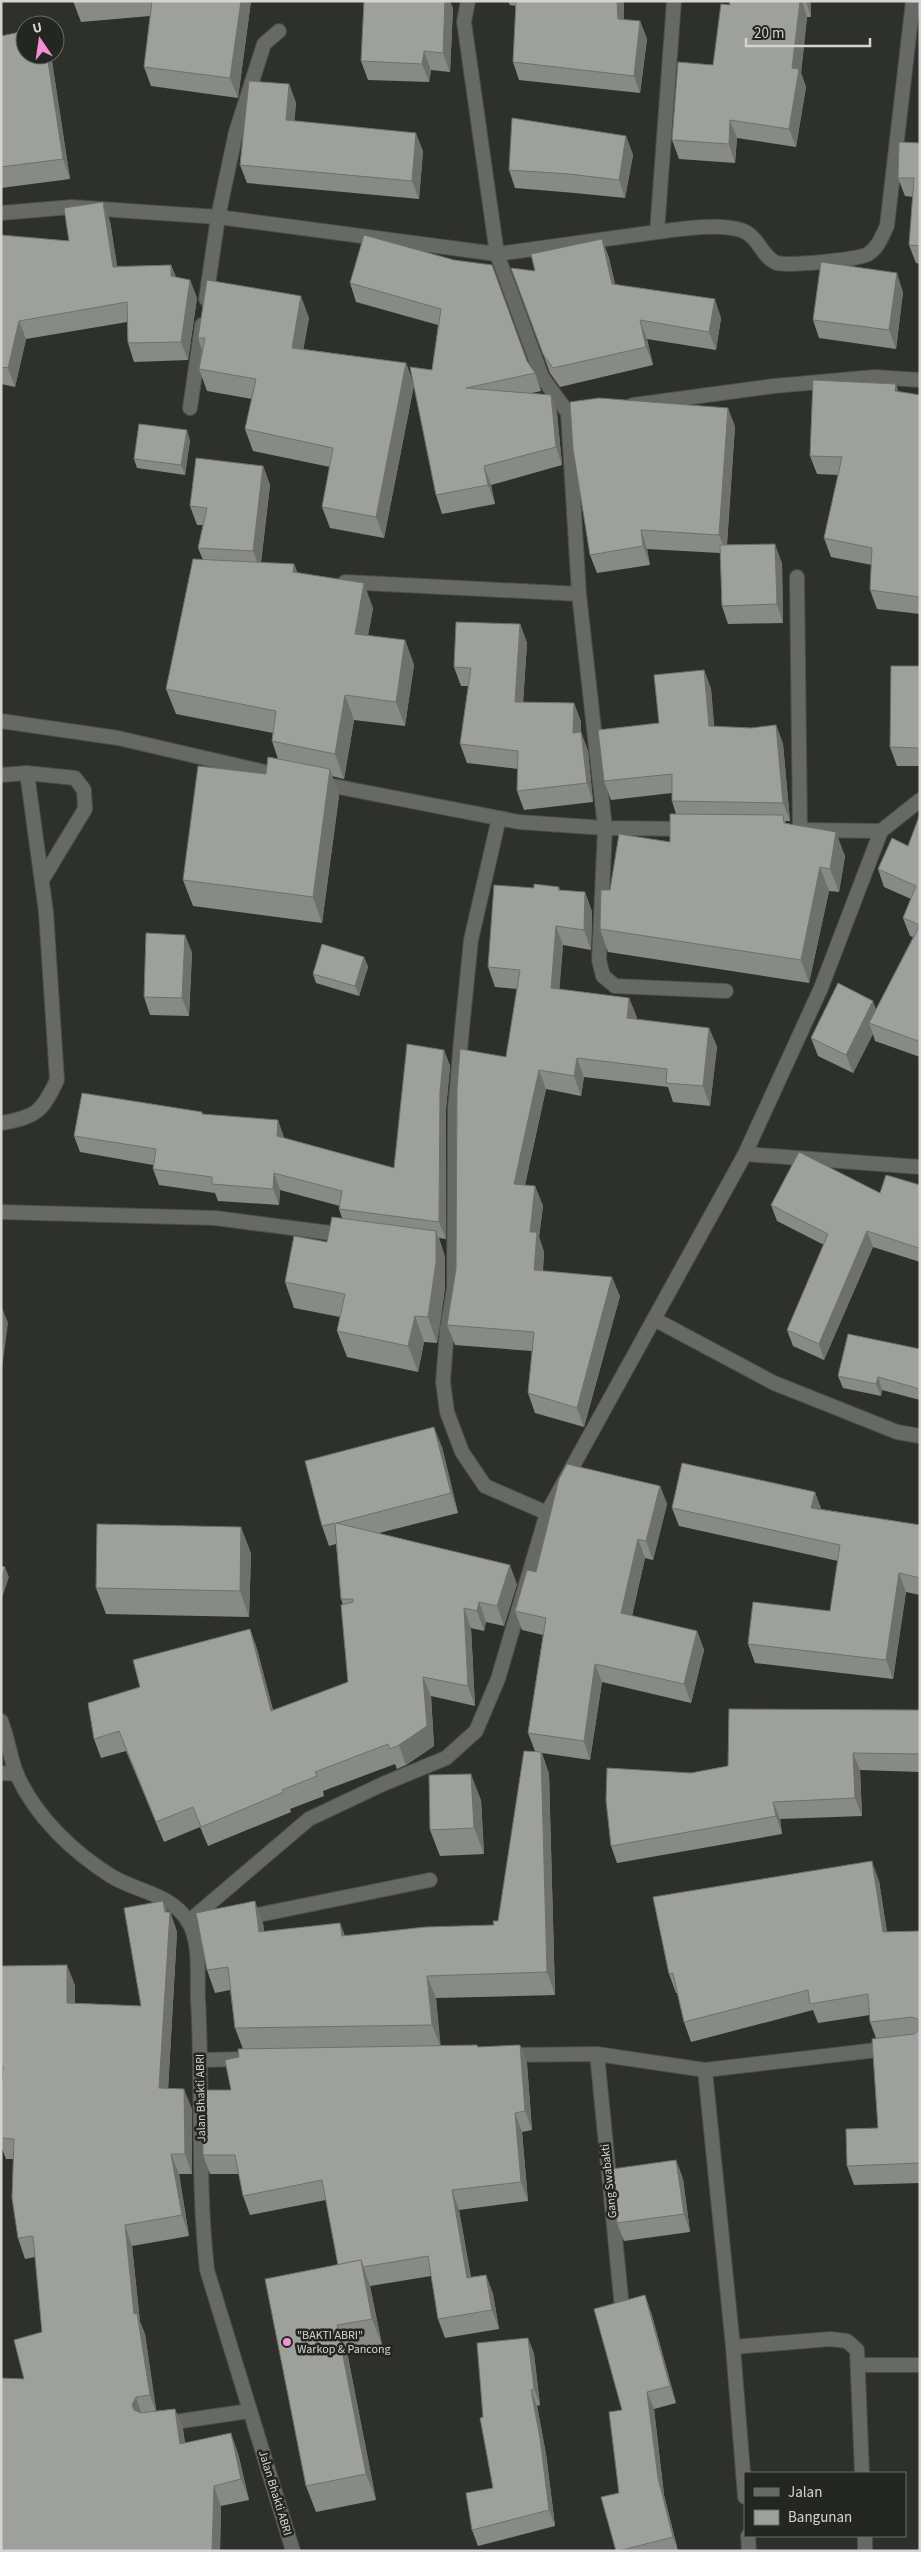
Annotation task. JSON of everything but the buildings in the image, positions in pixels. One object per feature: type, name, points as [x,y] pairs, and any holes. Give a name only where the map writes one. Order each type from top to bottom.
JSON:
[{"type":"street","points":[[468,1],[464,22],[497,254],[542,377],[573,412],[579,594],[605,828],[600,960],[603,976],[615,986],[726,991]]},
{"type":"street","points":[[657,232],[674,1]]},
{"type":"street","points":[[1,214],[72,207],[218,218],[497,254],[657,232],[694,229],[740,230],[757,240],[768,257],[776,263],[793,264],[849,259],[868,254],[879,243],[887,226],[913,1]]},
{"type":"street","points":[[190,408],[218,218],[236,132],[264,44],[279,31]]},
{"type":"street","points":[[617,407],[774,386],[866,378],[920,380]]},
{"type":"street","points":[[797,577],[795,830],[881,830]]},
{"type":"street","points":[[327,581],[579,594]]},
{"type":"street","points":[[1,721],[118,738],[298,779],[499,818],[605,828],[702,829]]},
{"type":"street","points":[[1,775],[27,773],[75,778],[84,790],[84,809],[42,880]]},
{"type":"street","points":[[1,1123],[28,1118],[46,1103],[56,1080],[46,912],[27,773]]},
{"type":"street","points":[[190,1925],[309,1819],[446,1758],[476,1731],[498,1679],[548,1513],[745,1154],[822,988],[881,830],[920,800]]},
{"type":"street","points":[[499,818],[471,940],[455,1109],[449,1249],[454,1289],[443,1382],[447,1412],[462,1452],[485,1486],[548,1513]]},
{"type":"street","points":[[745,1154],[920,1167]]},
{"type":"street","points":[[1,1212],[215,1218],[358,1237]]},
{"type":"street","points":[[654,1320],[774,1383],[897,1432],[920,1436]]},
{"type":"street","points":[[1,1721],[17,1774],[36,1807],[69,1845],[112,1877],[173,1904],[190,1925]]},
{"type":"street","points":[[1,1773],[17,1774]]},
{"type":"street","points":[[229,1921],[430,1880]]},
{"type":"street","points":[[190,1925],[210,1925]]},
{"type":"street","name":"Jalan Bhakti ABRI","points":[[190,1925],[195,1942],[201,2060],[203,2230],[207,2270],[293,2551]]},
{"type":"street","points":[[488,2056],[596,2054],[705,2070],[920,2046]]},
{"type":"street","name":"Gang Swabakti","points":[[596,2054],[622,2308]]},
{"type":"street","points":[[201,2060],[261,2059]]},
{"type":"street","points":[[705,2070],[733,2347],[744,2484]]},
{"type":"street","points":[[733,2347],[830,2339],[847,2341],[857,2350],[862,2472]]},
{"type":"street","points":[[858,2365],[920,2365]]},
{"type":"street","points":[[148,2425],[249,2410]]},
{"type":"street","points":[[748,2537],[749,2551]]},
{"type":"street","points":[[865,2537],[865,2551]]},
{"type":"place","name":"\"BAKTI ABRI\" Warkop & Pancong","points":[[287,2342]]}]
